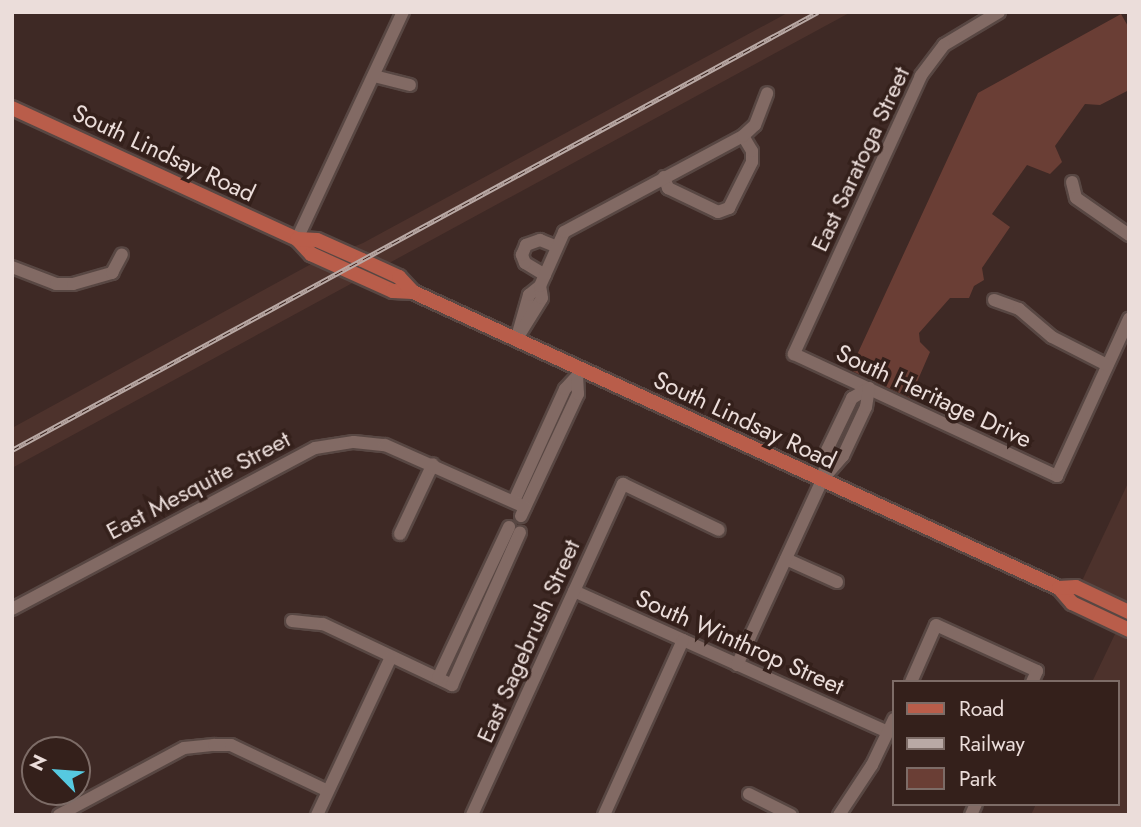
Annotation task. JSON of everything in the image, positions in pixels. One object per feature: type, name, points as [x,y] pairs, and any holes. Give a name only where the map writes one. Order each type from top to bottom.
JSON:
[{"type":"main road","name":"South Lindsay Road","points":[[12,108],[297,239],[322,259],[393,291],[413,292],[579,373],[1059,588],[1072,603],[1129,630]]},
{"type":"main road","name":"South Lindsay Road","points":[[1059,588],[1076,587],[1129,612]]},
{"type":"main road","points":[[1099,616],[1129,621]]},
{"type":"street","points":[[297,239],[403,12]]},
{"type":"street","name":"East Saratoga Street","points":[[794,354],[926,67],[944,45],[999,12]]},
{"type":"street","points":[[374,76],[410,85]]},
{"type":"street","points":[[516,340],[524,306],[543,280],[564,232],[743,136],[755,125],[767,93]]},
{"type":"street","points":[[664,177],[668,188],[718,212],[729,208],[752,162],[743,136]]},
{"type":"street","points":[[1072,182],[1076,198],[1129,235]]},
{"type":"street","points":[[543,280],[525,263],[522,255],[526,245],[540,240],[557,247]]},
{"type":"street","points":[[12,267],[56,284],[74,284],[112,274],[122,254]]},
{"type":"street","points":[[994,300],[1019,309],[1052,337],[1107,365],[1129,319]]},
{"type":"street","name":"South Heritage Drive","points":[[794,354],[1057,476],[1107,365]]},
{"type":"street","points":[[292,621],[323,624],[452,685],[499,582],[514,530],[510,519],[520,508],[578,394],[579,373]]},
{"type":"street","points":[[737,665],[822,480],[827,450],[852,398],[869,388]]},
{"type":"street","name":"East Mesquite Street","points":[[12,609],[315,448],[354,442],[385,445],[433,464],[520,508]]},
{"type":"street","points":[[400,534],[433,464]]},
{"type":"street","name":"East Sagebrush Street","points":[[472,815],[623,484],[719,530]]},
{"type":"street","points":[[438,678],[485,576],[514,530]]},
{"type":"street","points":[[786,559],[838,582]]},
{"type":"street","points":[[485,576],[499,582]]},
{"type":"street","name":"South Winthrop Street","points":[[574,591],[888,732]]},
{"type":"street","points":[[472,605],[486,611]]},
{"type":"street","points":[[912,680],[936,625],[1035,676]]},
{"type":"street","points":[[604,815],[683,640]]},
{"type":"street","points":[[317,815],[391,657]]},
{"type":"street","points":[[839,815],[892,723]]},
{"type":"street","points":[[59,815],[184,748],[214,745],[231,745],[328,791]]},
{"type":"street","points":[[749,794],[792,815]]},
{"type":"shaded area","points":[[789,12],[851,12],[12,468],[12,428],[313,263],[363,243]]},
{"type":"shaded area","points":[[1129,481],[1129,605],[1081,583]]},
{"type":"shaded area","points":[[1116,632],[1129,638],[1129,815],[1031,815],[1035,806],[1120,806],[1120,680],[1093,680]]},
{"type":"green space","points":[[1121,14],[1129,28],[1129,90],[1100,105],[1085,104],[1055,146],[1062,162],[1050,174],[1027,165],[992,214],[1010,227],[982,268],[984,280],[974,286],[969,298],[950,298],[919,333],[920,342],[930,352],[910,398],[850,370],[978,93]]},
{"type":"railway","points":[[12,450],[818,12]]}]
